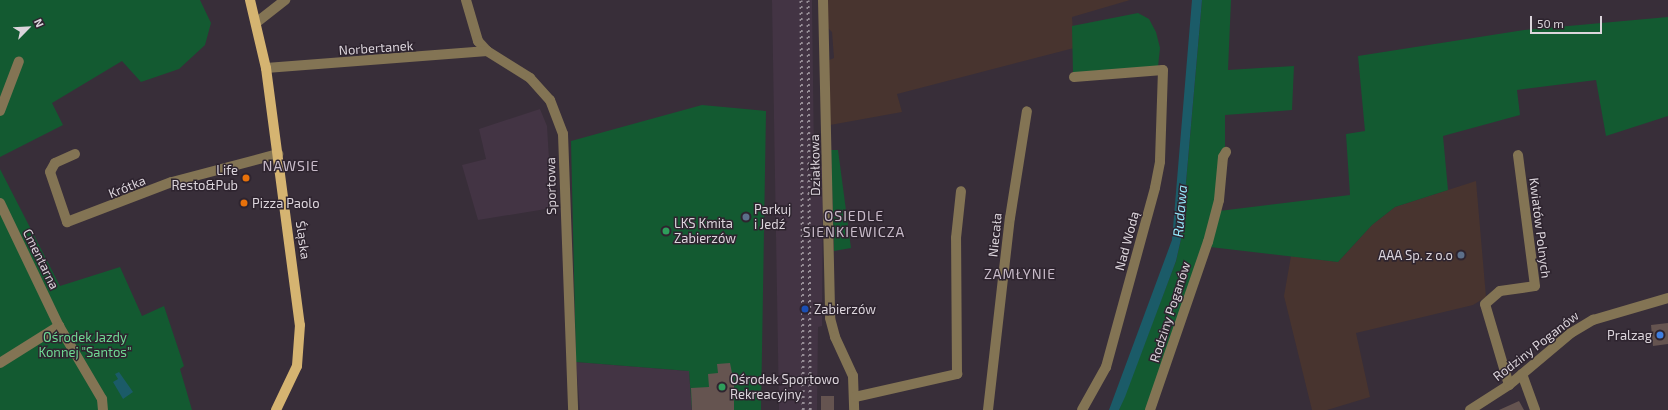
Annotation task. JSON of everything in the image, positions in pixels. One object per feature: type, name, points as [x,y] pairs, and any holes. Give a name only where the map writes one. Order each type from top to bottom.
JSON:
[{"type":"main road","name":"Śląska","points":[[250,0],[257,22],[266,68],[300,336],[292,381],[276,410]]},
{"type":"street","points":[[257,22],[285,0]]},
{"type":"street","name":"Sportowa","points":[[466,0],[473,28],[487,51],[530,78],[550,100],[563,134],[573,410]]},
{"type":"street","name":"Działkowa","points":[[823,0],[830,318],[835,337],[853,376],[855,397],[854,410]]},
{"type":"street","name":"Norbertanek","points":[[266,68],[487,51]]},
{"type":"street","points":[[0,111],[19,61]]},
{"type":"street","name":"Nad Wodą","points":[[1074,77],[1163,70],[1160,162],[1155,188],[1106,367],[1082,410]]},
{"type":"street","name":"Niecała","points":[[988,410],[1010,218],[1027,111]]},
{"type":"street","name":"Rodziny Poganów","points":[[1150,410],[1208,242],[1219,200],[1222,157],[1226,152]]},
{"type":"street","name":"Krótka","points":[[74,154],[55,163],[50,172],[67,222],[172,182],[278,154]]},
{"type":"street","name":"Kwiatów Polnych","points":[[1509,385],[1485,304],[1500,291],[1535,286],[1518,155]]},
{"type":"street","points":[[855,397],[957,374],[956,245],[961,191]]},
{"type":"street","name":"Cmentarna","points":[[0,203],[59,326],[102,399],[103,410]]},
{"type":"street","name":"Rodziny Poganów","points":[[1470,410],[1509,385],[1571,333],[1593,320],[1668,298]]},
{"type":"street","points":[[0,363],[59,326]]},
{"type":"street","points":[[1522,374],[1535,410]]},
{"type":"shaded area","points":[[772,0],[812,0],[814,157],[823,168],[822,326],[818,327],[817,410],[779,410]]},
{"type":"shaded area","points":[[825,0],[1130,0],[1072,17],[1074,48],[897,94],[902,112],[830,125],[827,61],[834,58],[832,32],[825,25]]},
{"type":"shaded area","points":[[540,109],[547,126],[552,208],[478,220],[462,165],[486,159],[479,129]]},
{"type":"shaded area","points":[[1476,181],[1486,297],[1473,305],[1356,333],[1370,397],[1327,410],[1312,410],[1284,296],[1291,256],[1338,262],[1372,225],[1395,207]]},
{"type":"shaded area","points":[[576,362],[689,371],[692,410],[580,410]]},
{"type":"green space","points":[[0,0],[200,0],[211,23],[205,45],[179,69],[141,82],[122,61],[52,103],[63,125],[0,157]]},
{"type":"green space","points":[[1202,0],[1231,0],[1228,70],[1294,66],[1292,110],[1225,115],[1225,148],[1221,150],[1216,205],[1148,410],[1119,410],[1176,261],[1181,239]]},
{"type":"green space","points":[[1138,13],[1149,19],[1156,32],[1160,48],[1158,67],[1073,74],[1072,26]]},
{"type":"green space","points":[[1668,17],[1668,116],[1606,136],[1596,80],[1517,90],[1520,115],[1443,136],[1448,190],[1395,207],[1372,225],[1338,262],[1210,247],[1219,211],[1350,195],[1346,134],[1365,131],[1358,56],[1524,30]]},
{"type":"green space","points":[[702,105],[766,111],[761,410],[692,410],[689,371],[576,362],[571,141]]},
{"type":"green space","points":[[831,150],[838,150],[851,248],[834,251]]},
{"type":"green space","name":"Ośrodek Jazdy Konnej \"Santos\"","points":[[0,169],[60,286],[120,267],[142,316],[164,306],[184,366],[180,369],[192,410],[0,410]]},
{"type":"water","name":"Rudawa","points":[[1192,0],[1202,0],[1181,239],[1176,261],[1125,397],[1119,410],[1109,410],[1172,240]]},
{"type":"water","points":[[119,372],[133,392],[123,399],[113,382],[118,379],[115,374]]},
{"type":"building","name":"Pralzag","points":[[1668,323],[1668,344],[1653,346],[1651,325]]},
{"type":"building","name":"Ośrodek Sportowo Rekreacyjny","points":[[730,363],[734,383],[734,410],[692,410],[691,388],[709,387],[708,374],[718,373],[717,364]]},
{"type":"building","points":[[821,396],[834,396],[834,410],[821,410]]},
{"type":"building","points":[[1519,401],[1524,410],[1499,410]]},
{"type":"railway","points":[[801,0],[803,410]]},
{"type":"railway","points":[[808,0],[810,410]]},
{"type":"place","name":"Life Resto&Pub","points":[[246,178]]},
{"type":"place","name":"Pizza Paolo","points":[[244,203]]},
{"type":"place","name":"Parkuj i Jedź","points":[[746,217]]},
{"type":"place","name":"LKS Kmita Zabierzów","points":[[666,231]]},
{"type":"place","name":"AAA Sp. z o.o","points":[[1461,255]]},
{"type":"place","name":"Zabierzów","points":[[805,309]]},
{"type":"place","name":"Pralzag","points":[[1660,335]]},
{"type":"place","name":"Ośrodek Sportowo Rekreacyjny","points":[[722,387]]},
{"type":"district","name":"NAWSIE","points":[[291,166]]},
{"type":"district","name":"OSIEDLE SIENKIEWICZA","points":[[854,224]]},
{"type":"district","name":"ZAMŁYNIE","points":[[1020,274]]}]
